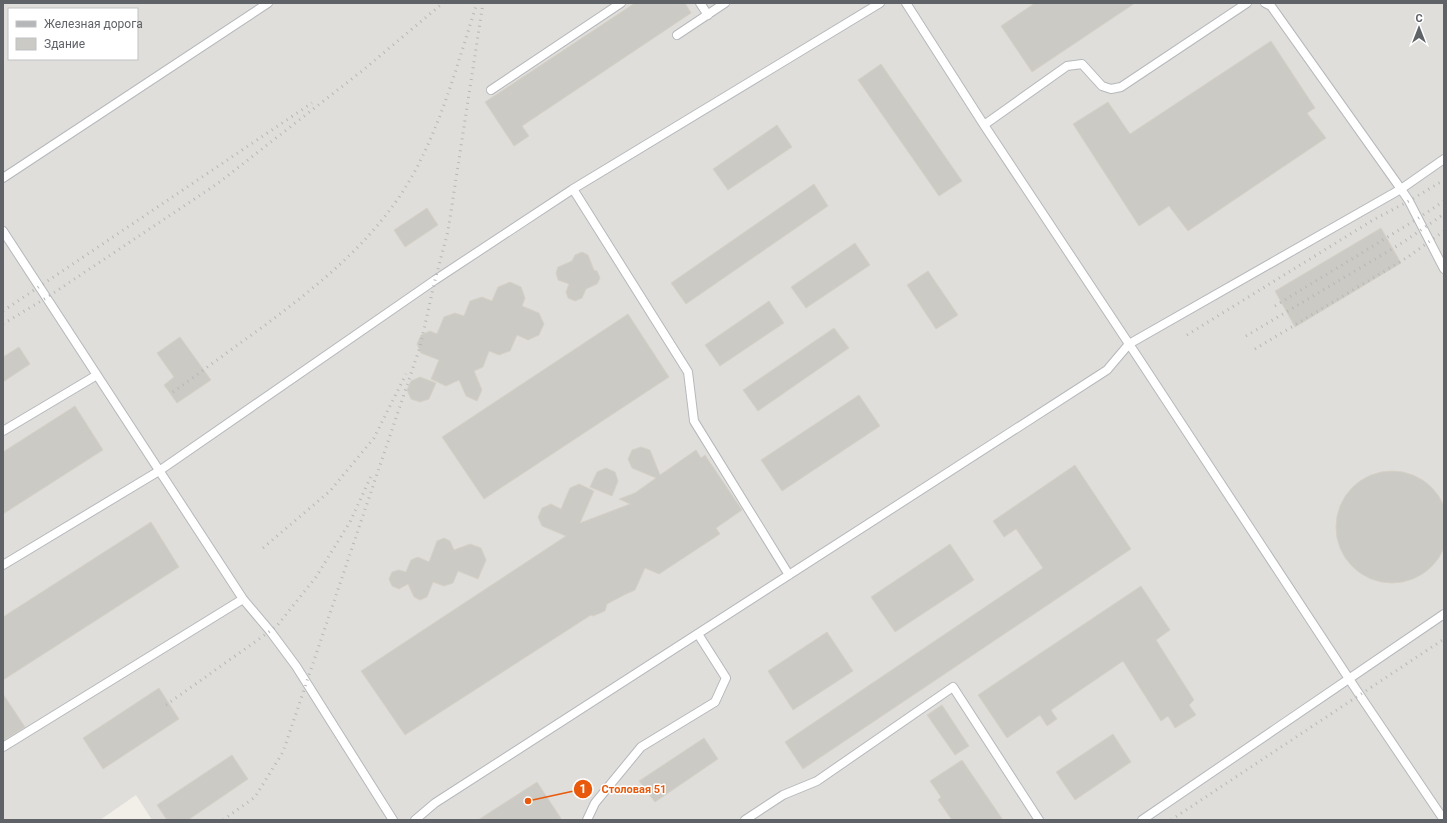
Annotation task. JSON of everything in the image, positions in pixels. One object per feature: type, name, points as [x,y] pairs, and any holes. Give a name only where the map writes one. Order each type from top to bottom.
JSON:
[{"type":"lane","points":[[3,178],[268,3]]},
{"type":"lane","points":[[490,90],[621,3]]},
{"type":"lane","points":[[700,3],[708,15]]},
{"type":"lane","points":[[677,35],[725,3]]},
{"type":"lane","points":[[3,566],[159,471],[435,280],[573,189],[880,3]]},
{"type":"lane","points":[[906,3],[984,125],[1130,344],[1348,678],[1444,820]]},
{"type":"lane","points":[[984,125],[1067,66],[1082,64],[1102,86],[1111,89],[1121,87],[1247,3]]},
{"type":"lane","points":[[1265,3],[1271,6],[1401,189],[1409,201],[1444,269]]},
{"type":"lane","points":[[415,820],[435,803],[1107,370],[1130,344],[1401,189],[1444,159]]},
{"type":"lane","points":[[573,189],[688,372],[694,420],[789,575]]},
{"type":"lane","points":[[3,232],[243,599],[270,631],[296,666],[393,820]]},
{"type":"lane","points":[[3,431],[97,375]]},
{"type":"lane","points":[[3,747],[243,599]]},
{"type":"lane","points":[[1142,820],[1348,678],[1444,614]]},
{"type":"lane","points":[[587,820],[595,803],[641,746],[715,702],[726,678],[698,634]]},
{"type":"lane","points":[[745,820],[783,795],[817,781],[953,688],[1039,820]]},
{"type":"shaded area","points":[[3,3],[1444,3],[1444,820],[152,820],[136,795],[100,820],[3,820]]},
{"type":"building","points":[[635,3],[685,3],[691,13],[522,126],[529,136],[514,146],[485,102]]},
{"type":"building","points":[[1035,3],[1135,3],[1032,72],[1001,26]]},
{"type":"building","points":[[1271,41],[1315,108],[1307,113],[1326,138],[1188,231],[1169,206],[1139,226],[1073,124],[1108,102],[1130,134]]},
{"type":"building","points":[[881,64],[962,181],[939,196],[858,80]]},
{"type":"building","points":[[777,125],[792,147],[728,190],[713,169]]},
{"type":"building","points":[[814,184],[828,206],[686,304],[671,283]]},
{"type":"building","points":[[427,208],[438,225],[405,247],[394,230]]},
{"type":"building","points":[[1381,228],[1401,263],[1295,327],[1275,291]]},
{"type":"building","points":[[855,243],[870,265],[806,308],[791,287]]},
{"type":"building","points":[[582,252],[588,255],[594,270],[597,271],[600,278],[597,284],[586,289],[582,298],[575,301],[568,298],[566,292],[569,284],[558,280],[556,273],[558,267],[572,261],[575,255]]},
{"type":"building","points":[[928,271],[958,315],[936,329],[907,285]]},
{"type":"building","points":[[510,282],[521,287],[525,298],[522,306],[539,313],[544,324],[539,335],[528,340],[517,335],[510,351],[499,355],[489,351],[483,367],[474,371],[482,390],[477,401],[466,396],[459,380],[446,386],[431,379],[439,360],[421,353],[417,344],[421,335],[430,331],[437,334],[444,317],[455,313],[464,316],[470,301],[482,297],[492,301],[498,287]]},
{"type":"building","points":[[769,301],[784,323],[720,366],[705,345]]},
{"type":"building","points":[[628,314],[669,377],[484,499],[442,437]]},
{"type":"building","points":[[834,328],[849,348],[758,411],[743,390]]},
{"type":"building","points":[[180,337],[211,380],[177,403],[164,385],[174,377],[157,353]]},
{"type":"building","points":[[19,347],[30,364],[3,382],[3,357]]},
{"type":"building","points":[[420,377],[436,383],[429,399],[420,402],[411,399],[407,390],[411,381]]},
{"type":"building","points":[[859,395],[880,426],[782,491],[761,460]]},
{"type":"building","points":[[75,406],[103,450],[3,514],[3,452]]},
{"type":"building","points":[[641,447],[650,450],[660,475],[696,450],[701,458],[705,455],[742,510],[716,528],[720,534],[659,574],[645,568],[635,590],[607,604],[605,611],[593,616],[591,615],[405,735],[361,671],[566,536],[542,526],[538,517],[542,508],[551,504],[561,509],[570,488],[579,484],[594,491],[580,523],[630,504],[619,499],[635,493],[656,478],[632,468],[628,459],[632,450]]},
{"type":"building","points":[[1075,465],[1131,549],[803,769],[785,742],[1043,568],[1016,529],[1004,537],[993,521]]},
{"type":"building","points":[[606,468],[615,472],[618,481],[612,496],[590,487],[597,472]]},
{"type":"building","points":[[1392,471],[1414,475],[1432,487],[1444,505],[1448,527],[1444,549],[1432,567],[1414,579],[1392,583],[1370,579],[1352,567],[1340,549],[1336,527],[1340,505],[1352,487],[1370,475]]},
{"type":"building","points":[[151,522],[179,567],[3,680],[3,617]]},
{"type":"building","points":[[444,538],[450,541],[454,550],[470,544],[481,548],[486,560],[478,579],[458,571],[453,583],[444,586],[433,582],[427,597],[420,600],[414,597],[408,584],[399,589],[392,586],[389,579],[392,572],[399,570],[406,572],[411,560],[418,557],[429,562],[437,541]]},
{"type":"building","points":[[950,544],[974,580],[895,632],[871,597]]},
{"type":"building","points":[[1141,586],[1170,630],[1156,640],[1194,700],[1189,705],[1196,715],[1175,728],[1168,716],[1161,721],[1123,661],[1051,710],[1057,719],[1047,726],[1040,715],[1007,738],[978,695]]},
{"type":"building","points":[[827,632],[853,671],[793,710],[768,671]]},
{"type":"building","points":[[159,688],[179,719],[103,769],[83,738]]},
{"type":"building","points":[[3,694],[25,727],[3,741]]},
{"type":"building","points":[[942,705],[969,746],[955,755],[927,715]]},
{"type":"building","points":[[1113,734],[1131,762],[1075,800],[1056,772]]},
{"type":"building","points":[[704,738],[718,759],[655,802],[639,781]]},
{"type":"building","points":[[232,755],[248,779],[188,820],[167,820],[157,805]]},
{"type":"building","points":[[962,760],[1003,820],[952,820],[938,800],[941,797],[930,781]]},
{"type":"building","points":[[537,782],[562,820],[478,820]]},
{"type":"railway","points":[[3,324],[46,298],[217,184],[362,71],[443,3]]},
{"type":"railway","points":[[173,392],[257,331],[324,279],[365,240],[383,218],[400,196],[415,171],[434,131],[450,88],[477,3]]},
{"type":"railway","points":[[223,820],[255,797],[283,752],[420,347],[448,231],[483,3]]},
{"type":"railway","points":[[3,311],[312,103]]},
{"type":"railway","points":[[1187,335],[1373,220],[1444,180]]},
{"type":"railway","points":[[1275,306],[1444,201]]},
{"type":"railway","points":[[1246,336],[1402,243],[1444,214]]},
{"type":"railway","points":[[1255,349],[1408,257],[1444,231]]},
{"type":"railway","points":[[263,548],[330,491],[374,438],[406,374]]},
{"type":"railway","points":[[166,705],[276,627],[316,577],[350,522],[372,474]]},
{"type":"railway","points":[[1171,820],[1444,639]]},
{"type":"place","name":"Столовая 51","points":[[528,801]]}]
